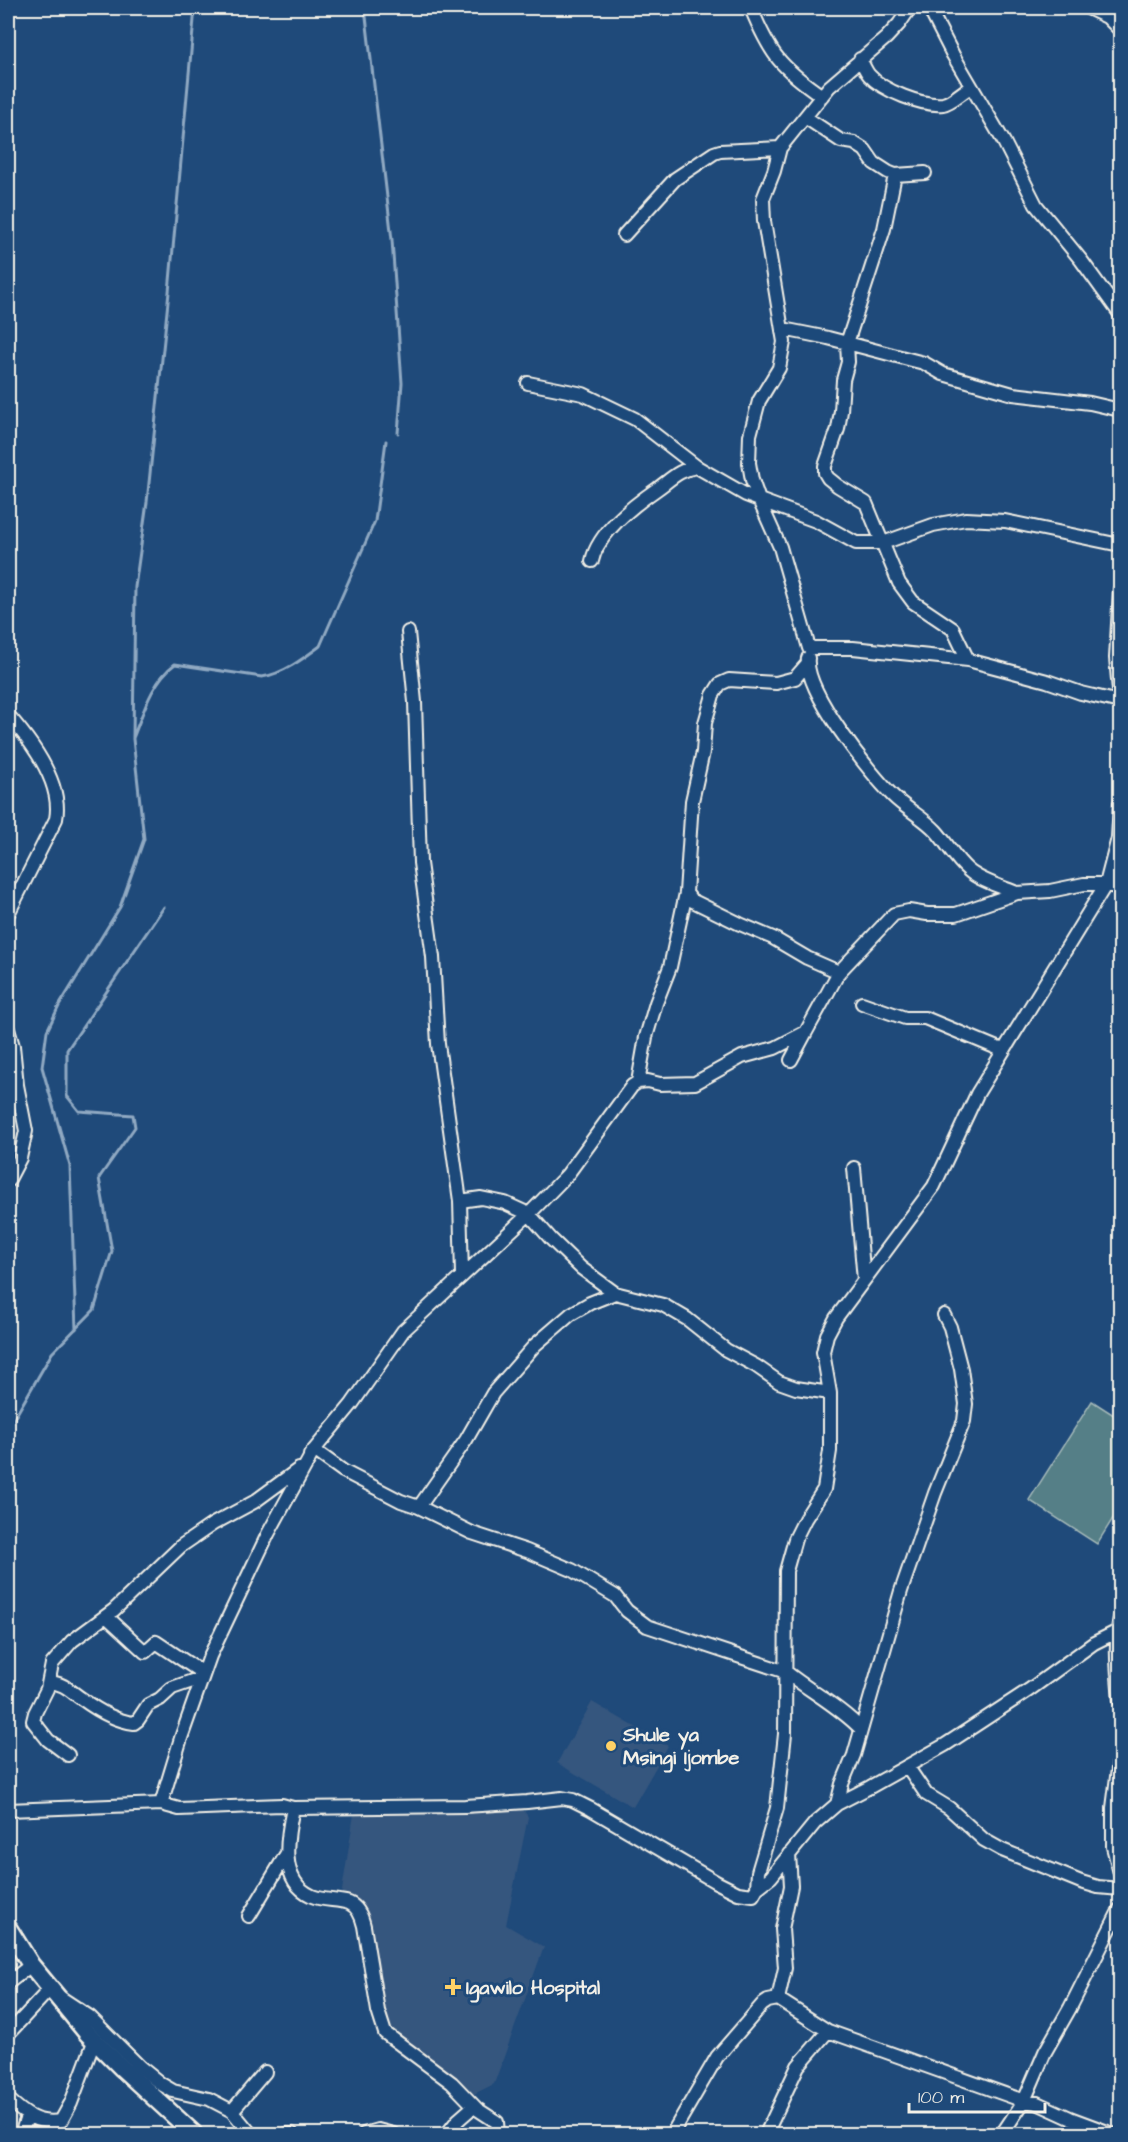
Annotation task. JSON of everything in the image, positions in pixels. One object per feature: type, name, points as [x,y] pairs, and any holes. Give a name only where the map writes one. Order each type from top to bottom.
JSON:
[{"type":"highway","points":[[8,1928],[30,1965],[49,1990],[122,2068],[194,2134]]},
{"type":"street","points":[[751,8],[767,45],[780,63],[791,74],[822,96]]},
{"type":"street","points":[[910,8],[886,38],[860,58],[822,96],[780,148],[762,206],[783,330],[784,349],[779,368],[759,401],[750,435],[749,463],[759,500],[780,547],[809,648],[808,670],[832,718],[894,796],[936,831],[968,870],[1017,893]]},
{"type":"street","points":[[932,8],[939,28],[1004,142],[1036,205],[1081,260],[1120,314]]},
{"type":"street","points":[[1088,8],[1107,17],[1120,30]]},
{"type":"street","points":[[860,58],[869,74],[881,84],[899,94],[927,103],[944,104],[971,87]]},
{"type":"street","points":[[805,117],[841,141],[854,143],[864,150],[879,168],[895,175],[925,173]]},
{"type":"street","points":[[624,235],[675,179],[714,153],[780,148]]},
{"type":"street","points":[[895,175],[884,229],[848,343],[848,362],[843,380],[838,429],[825,466],[825,473],[838,486],[866,503],[905,593],[913,602],[953,629],[968,660]]},
{"type":"street","points":[[783,330],[848,343],[924,363],[943,374],[1013,394],[1090,403],[1120,410]]},
{"type":"street","points":[[528,382],[583,394],[635,418],[697,467],[746,495],[816,521],[856,543],[883,543],[933,525],[966,519],[1005,521],[1120,546]]},
{"type":"street","points":[[592,561],[614,522],[676,474],[688,468],[697,467]]},
{"type":"street","points":[[809,648],[853,648],[968,660],[1120,702],[1116,658],[1120,589]]},
{"type":"street","points":[[408,632],[415,702],[420,863],[433,957],[438,1044],[460,1201],[462,1275]]},
{"type":"street","points":[[638,1082],[646,1037],[670,967],[686,893],[692,801],[703,752],[705,723],[713,695],[720,684],[729,680],[776,683],[795,678],[808,663]]},
{"type":"street","points":[[8,715],[44,766],[54,786],[58,804],[56,819],[8,914]]},
{"type":"street","points":[[757,1888],[758,1872],[777,1805],[786,1723],[786,1571],[795,1539],[824,1489],[830,1451],[830,1393],[823,1352],[824,1344],[836,1318],[934,1186],[977,1094],[1002,1050],[1077,934],[1106,884],[1119,837],[1120,803]]},
{"type":"street","points":[[791,1060],[838,972],[894,914],[909,911],[927,914],[956,914],[1017,893],[1050,891],[1084,884],[1106,884],[1120,889]]},
{"type":"street","points":[[686,893],[691,900],[838,972]]},
{"type":"street","points":[[862,1003],[905,1018],[925,1018],[1002,1050]]},
{"type":"street","points":[[8,1029],[13,1046],[17,1085],[26,1131],[20,1158],[8,1181]]},
{"type":"street","points":[[68,1755],[44,1736],[33,1720],[49,1682],[50,1667],[56,1657],[81,1633],[106,1616],[173,1552],[213,1524],[254,1502],[301,1468],[352,1404],[403,1331],[529,1214],[567,1174],[628,1090],[638,1082],[695,1083],[742,1058],[774,1048],[806,1032]]},
{"type":"street","points":[[854,1168],[864,1280]]},
{"type":"street","points":[[460,1201],[481,1198],[506,1203],[529,1214],[581,1268],[615,1293],[654,1301],[669,1308],[687,1319],[726,1350],[756,1366],[778,1382],[796,1388],[830,1393]]},
{"type":"street","points":[[419,1507],[466,1440],[493,1393],[525,1356],[571,1314],[615,1293]]},
{"type":"street","points":[[837,1804],[842,1784],[854,1755],[902,1591],[966,1411],[961,1370],[950,1327],[944,1316]]},
{"type":"street","points":[[314,1450],[343,1471],[401,1501],[419,1507],[472,1533],[552,1560],[572,1570],[615,1596],[627,1611],[647,1626],[786,1672],[804,1687],[828,1700],[861,1729]]},
{"type":"street","points":[[161,1803],[203,1673],[268,1534],[314,1450]]},
{"type":"street","points":[[106,1616],[145,1652],[156,1642],[203,1673]]},
{"type":"street","points":[[1120,1626],[1116,1658],[1120,1701]]},
{"type":"street","points":[[8,1810],[161,1803],[179,1809],[282,1805],[293,1808],[465,1806],[562,1797],[591,1809],[716,1882],[738,1893],[753,1895],[757,1888],[771,1877],[815,1823],[837,1804],[907,1766],[987,1718],[1120,1626]]},
{"type":"street","points":[[49,1682],[61,1684],[96,1708],[124,1721],[134,1723],[148,1705],[160,1699],[172,1688],[203,1673]]},
{"type":"street","points":[[1120,1753],[1113,1808],[1113,1847],[1120,1873]]},
{"type":"street","points":[[907,1766],[926,1794],[949,1808],[984,1840],[1002,1850],[1081,1882],[1098,1887],[1120,1889]]},
{"type":"street","points":[[293,1808],[287,1853],[291,1873],[308,1894],[325,1900],[349,1904],[360,1913],[378,2011],[385,2033],[452,2083],[474,2106],[498,2122],[498,2134]]},
{"type":"street","points":[[249,1916],[287,1853]]},
{"type":"street","points":[[778,1999],[785,1968],[782,1929],[791,1886],[789,1854]]},
{"type":"street","points":[[1002,2134],[1024,2101],[1045,2052],[1120,1910]]},
{"type":"street","points":[[8,1983],[30,1965]]},
{"type":"street","points":[[8,2034],[49,1990],[90,2017],[140,2067],[168,2088],[208,2099],[232,2111],[251,2134]]},
{"type":"street","points":[[672,2134],[717,2057],[762,2006],[768,2001],[778,1999],[828,2031],[1024,2101],[1037,2103],[1113,2134]]},
{"type":"street","points":[[766,2134],[798,2066],[828,2031]]},
{"type":"street","points":[[8,2099],[27,2117],[46,2122],[62,2120],[71,2103],[95,2039]]},
{"type":"street","points":[[232,2111],[265,2072]]},
{"type":"street","points":[[447,2134],[474,2106]]},
{"type":"street","points":[[21,2134],[27,2117]]},
{"type":"street","points":[[364,2134],[378,2130],[393,2134]]},
{"type":"street","points":[[286,2134],[292,2134]]},
{"type":"shaded area","points":[[592,1702],[668,1746],[633,1807],[557,1763]]},
{"type":"shaded area","name":"Igawilo Hospital","points":[[521,1806],[528,1817],[506,1925],[544,1947],[494,2084],[474,2094],[383,2027],[362,1914],[342,1891],[354,1814]]},
{"type":"green space","points":[[1092,1401],[1120,1419],[1120,1507],[1097,1544],[1029,1500]]},
{"type":"waterway","points":[[76,1329],[70,1166],[42,1067],[47,1031],[59,1006],[120,907],[144,839],[133,739],[135,587],[147,502],[169,292],[195,8]]},
{"type":"waterway","points":[[365,8],[392,240],[402,383],[398,433]]},
{"type":"waterway","points":[[133,738],[154,688],[175,664],[262,677],[285,669],[320,646],[375,521],[386,441]]},
{"type":"waterway","points":[[8,1426],[52,1353],[94,1310],[112,1251],[99,1178],[135,1127],[133,1115],[79,1111],[67,1096],[67,1050],[164,907]]},
{"type":"place","name":"Shule ya Msingi Ijombe","points":[[611,1746]]},
{"type":"place","name":"Igawilo Hospital","points":[[453,1987]]}]
